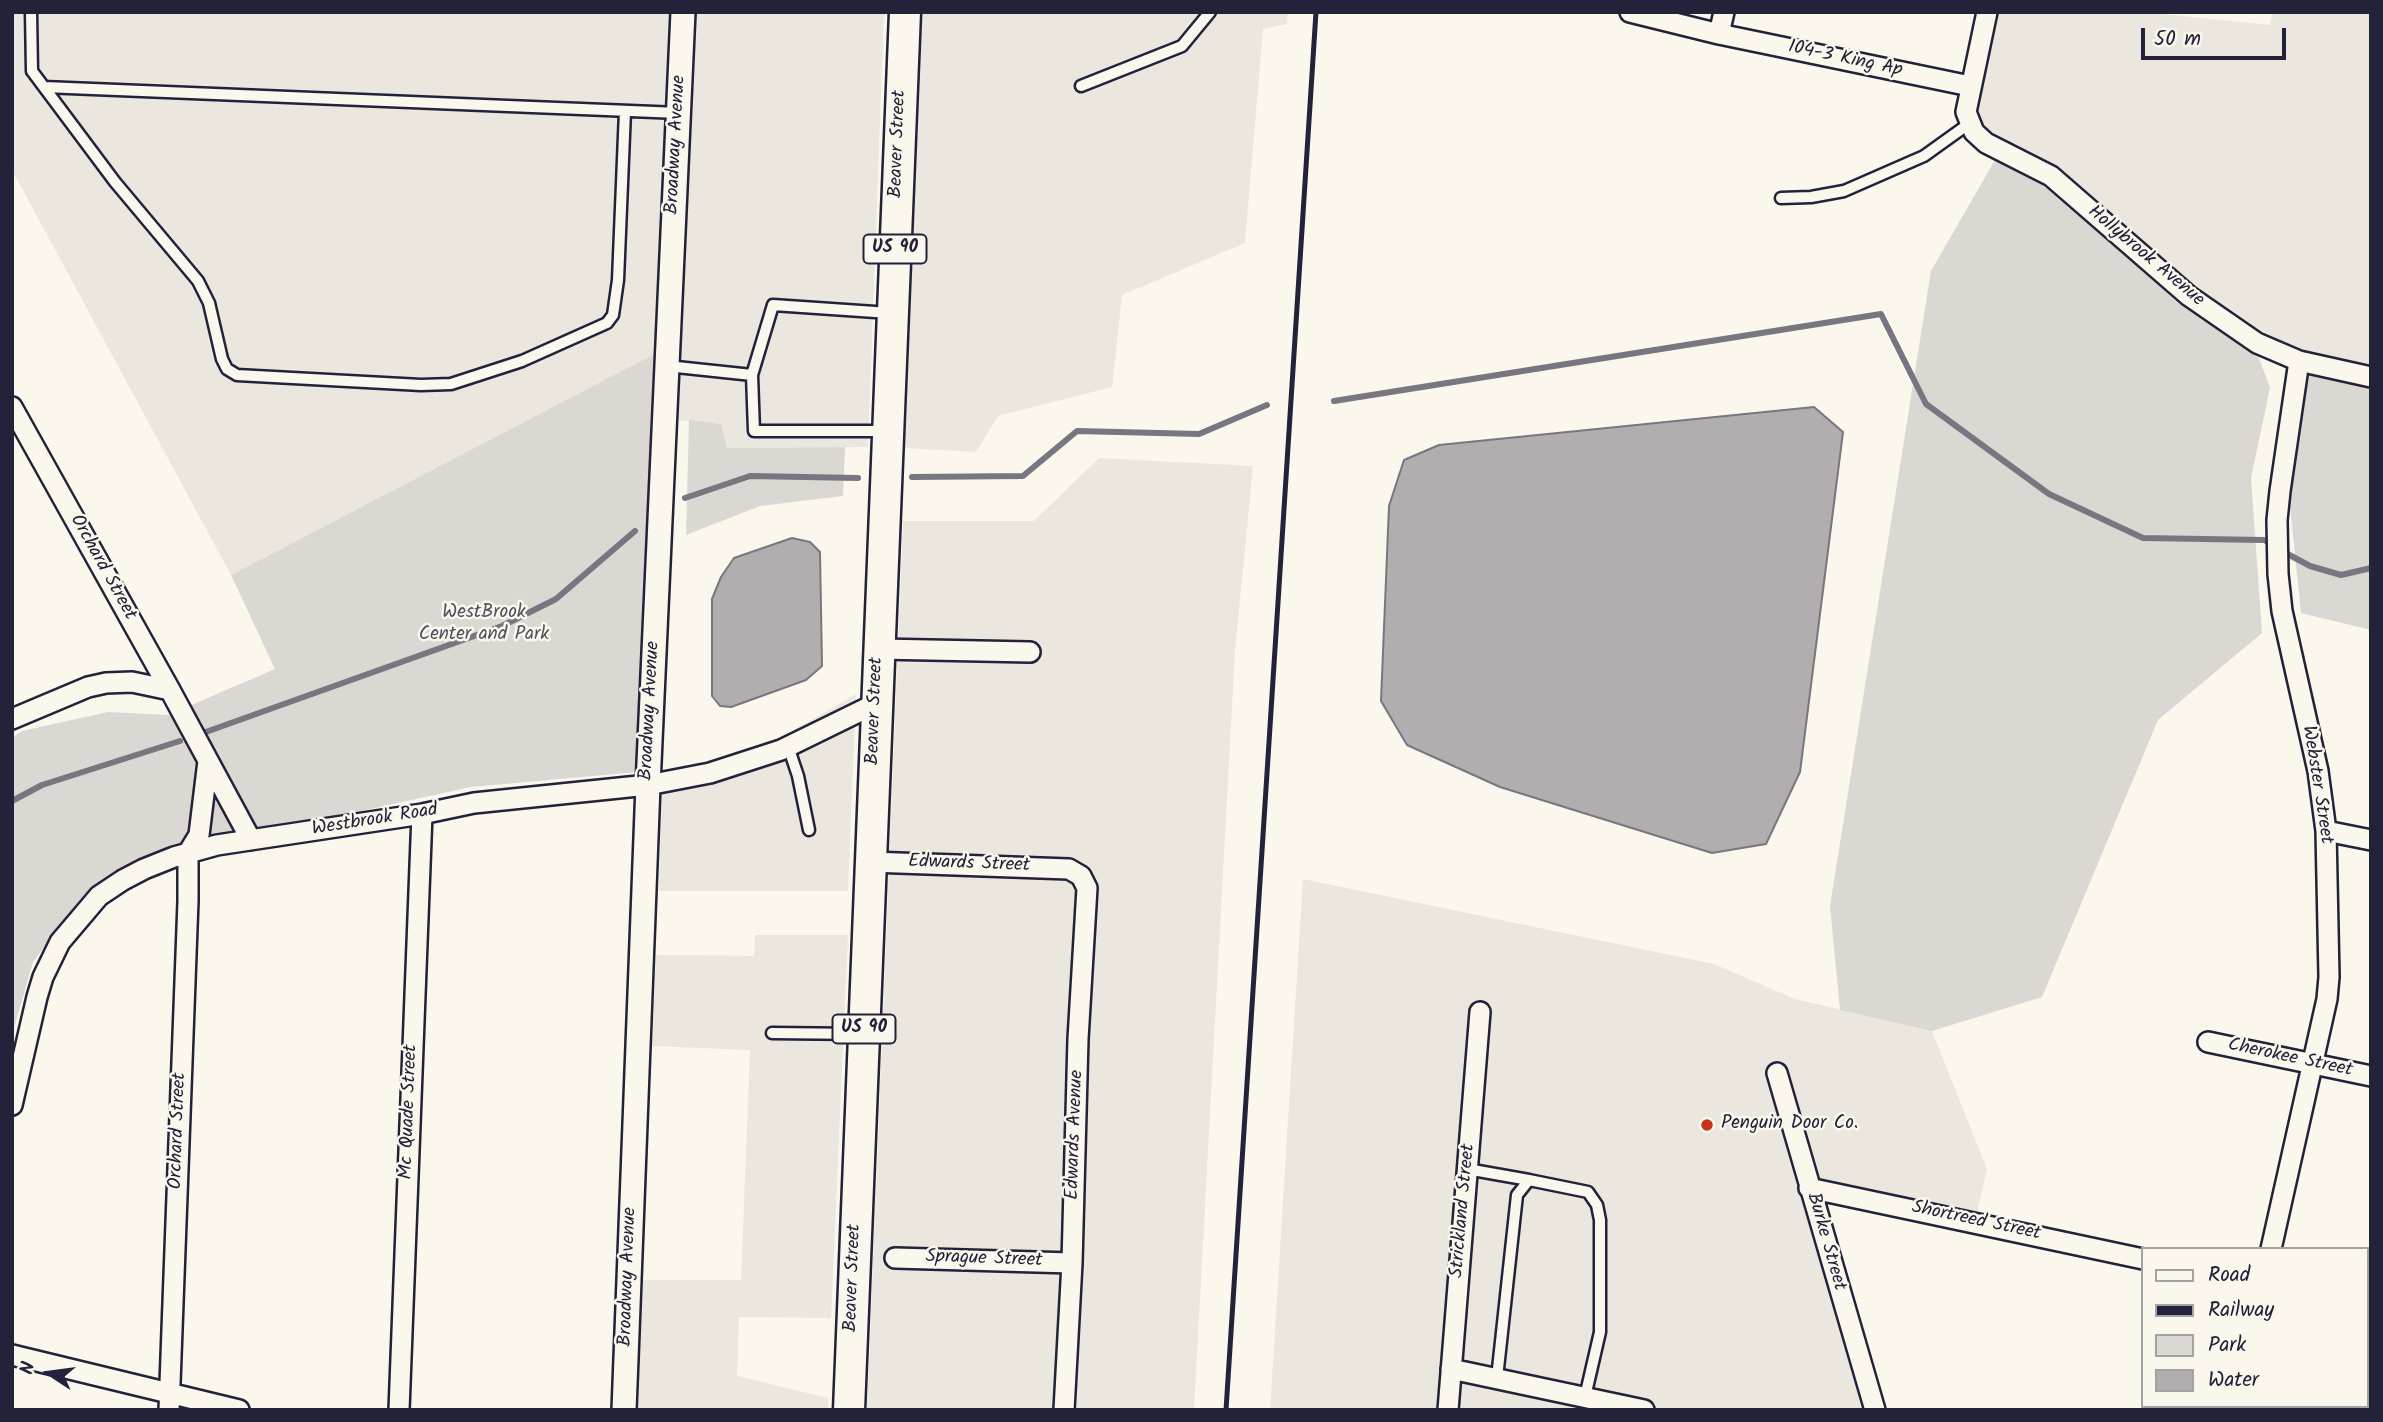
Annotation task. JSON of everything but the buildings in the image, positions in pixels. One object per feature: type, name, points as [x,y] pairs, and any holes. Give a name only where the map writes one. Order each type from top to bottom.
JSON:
[{"type":"main road","name":"Beaver Street","points":[[849,1410],[905,12]]},
{"type":"street","name":"Broadway Avenue","points":[[624,1410],[648,785],[683,12]]},
{"type":"street","name":"104-3 King Ap","points":[[1630,12],[1719,34],[1970,86]]},
{"type":"street","points":[[1719,34],[1724,12]]},
{"type":"street","points":[[1970,123],[1966,112],[1987,12]]},
{"type":"street","name":"Hollybrook Avenue","points":[[1970,123],[1974,132],[1986,143],[2051,176],[2189,296],[2257,343],[2299,361],[2371,377]]},
{"type":"street","name":"Webster Street","points":[[2271,1247],[2327,999],[2329,977],[2326,831],[2318,771],[2282,611],[2278,575],[2277,520],[2286,439],[2299,361]]},
{"type":"street","name":"Orchard Street","points":[[12,407],[251,840]]},
{"type":"street","points":[[879,649],[1030,652]]},
{"type":"street","points":[[12,719],[106,682],[132,682],[170,690]]},
{"type":"street","name":"Westbrook Road","points":[[12,1105],[37,997],[60,942],[85,911],[107,891],[144,869],[217,845],[422,814],[474,803],[648,785],[710,773],[788,746],[877,703]]},
{"type":"street","points":[[188,853],[199,835],[208,761]]},
{"type":"street","name":"Mc Quade Street","points":[[399,1410],[422,814]]},
{"type":"street","points":[[2326,831],[2371,840]]},
{"type":"street","name":"Orchard Street","points":[[169,1401],[188,853]]},
{"type":"street","name":"Edwards Street","points":[[870,862],[1069,869]]},
{"type":"street","name":"Edwards Avenue","points":[[1064,1410],[1087,888],[1081,876],[1069,869]]},
{"type":"street","name":"Strickland Street","points":[[1448,1410],[1480,1012]]},
{"type":"street","name":"Cherokee Street","points":[[2208,1042],[2371,1076]]},
{"type":"street","name":"Burke Street","points":[[1777,1073],[1875,1410]]},
{"type":"street","name":"Shortreed Street","points":[[1809,1188],[2142,1259]]},
{"type":"street","name":"Sprague Street","points":[[895,1258],[1072,1263]]},
{"type":"street","points":[[12,1355],[169,1401],[239,1410]]},
{"type":"street","points":[[1451,1368],[1644,1410]]},
{"type":"lane","points":[[31,12],[32,71],[115,182],[198,281],[209,303],[222,359],[227,369],[237,375],[421,385],[451,384],[522,361],[607,323],[613,315],[618,280],[625,111]]},
{"type":"lane","points":[[1081,86],[1182,46],[1210,12]]},
{"type":"lane","points":[[44,87],[679,114]]},
{"type":"lane","points":[[1781,198],[1811,197],[1844,191],[1924,156],[1970,123]]},
{"type":"lane","points":[[888,431],[754,431],[752,375],[773,305],[893,313]]},
{"type":"lane","points":[[667,366],[752,375]]},
{"type":"lane","points":[[788,746],[798,776],[808,830]]},
{"type":"lane","points":[[772,1033],[864,1034]]},
{"type":"lane","points":[[1467,1169],[1588,1192],[1597,1205],[1600,1220],[1600,1332],[1585,1397]]},
{"type":"lane","points":[[1497,1378],[1517,1195],[1529,1180]]},
{"type":"shaded area","points":[[12,12],[672,12],[658,352],[231,575],[12,170]]},
{"type":"shaded area","points":[[694,12],[884,12],[868,447],[727,448],[720,424],[675,420]]},
{"type":"shaded area","points":[[922,12],[1288,12],[1287,24],[1263,29],[1245,243],[1122,295],[1112,387],[998,416],[976,452],[905,448]]},
{"type":"shaded area","points":[[1998,12],[2143,12],[2270,25],[2273,12],[2371,12],[2371,385],[2257,353],[2176,302],[2070,200],[1970,146]]},
{"type":"shaded area","points":[[1099,458],[1253,466],[1235,651],[1194,1410],[867,1410],[903,521],[1034,521]]},
{"type":"shaded area","points":[[856,694],[848,891],[659,891],[662,771],[710,763],[782,737]]},
{"type":"shaded area","points":[[1303,879],[1714,964],[1795,999],[1932,1031],[1987,1169],[1977,1213],[1822,1180],[1799,1181],[1863,1410],[1270,1410]]},
{"type":"shaded area","points":[[755,935],[848,935],[831,1318],[739,1317],[737,1376],[828,1398],[828,1410],[638,1410],[642,1280],[741,1280],[750,1050],[652,1046],[656,955],[754,956]]},
{"type":"green space","points":[[1995,160],[2070,200],[2176,302],[2257,353],[2270,388],[2251,478],[2262,633],[2158,720],[2042,997],[1932,1031],[1840,1010],[1830,906],[1931,271]]},
{"type":"green space","name":"WestBrook Center and Park","points":[[658,352],[637,772],[471,787],[297,825],[124,871],[81,898],[33,962],[12,1035],[12,738],[22,731],[108,712],[168,715],[275,669],[231,575]]},
{"type":"green space","points":[[2304,372],[2371,385],[2371,630],[2301,613],[2290,506],[2291,459]]},
{"type":"green space","points":[[689,420],[721,424],[727,448],[845,447],[843,496],[760,506],[686,535]]},
{"type":"water","points":[[1814,407],[1843,432],[1800,772],[1766,844],[1712,853],[1500,787],[1407,745],[1381,701],[1389,506],[1404,460],[1439,445]]},
{"type":"water","points":[[792,538],[810,542],[820,552],[822,666],[806,680],[731,707],[720,706],[712,696],[712,599],[721,577],[734,558]]},
{"type":"waterway","points":[[1334,401],[1881,314],[1926,404],[2049,494],[2143,538],[2264,540],[2273,545]]},
{"type":"waterway","points":[[912,477],[1023,476],[1077,431],[1199,434],[1267,405]]},
{"type":"waterway","points":[[685,498],[750,476],[858,478]]},
{"type":"waterway","points":[[203,733],[502,626],[556,599],[635,531]]},
{"type":"waterway","points":[[2282,551],[2310,566],[2341,575],[2371,568]]},
{"type":"waterway","points":[[12,801],[42,785],[180,741]]},
{"type":"railway","points":[[1226,1410],[1316,12]]},
{"type":"place","name":"Penguin Door Co.","points":[[1707,1125]]}]
